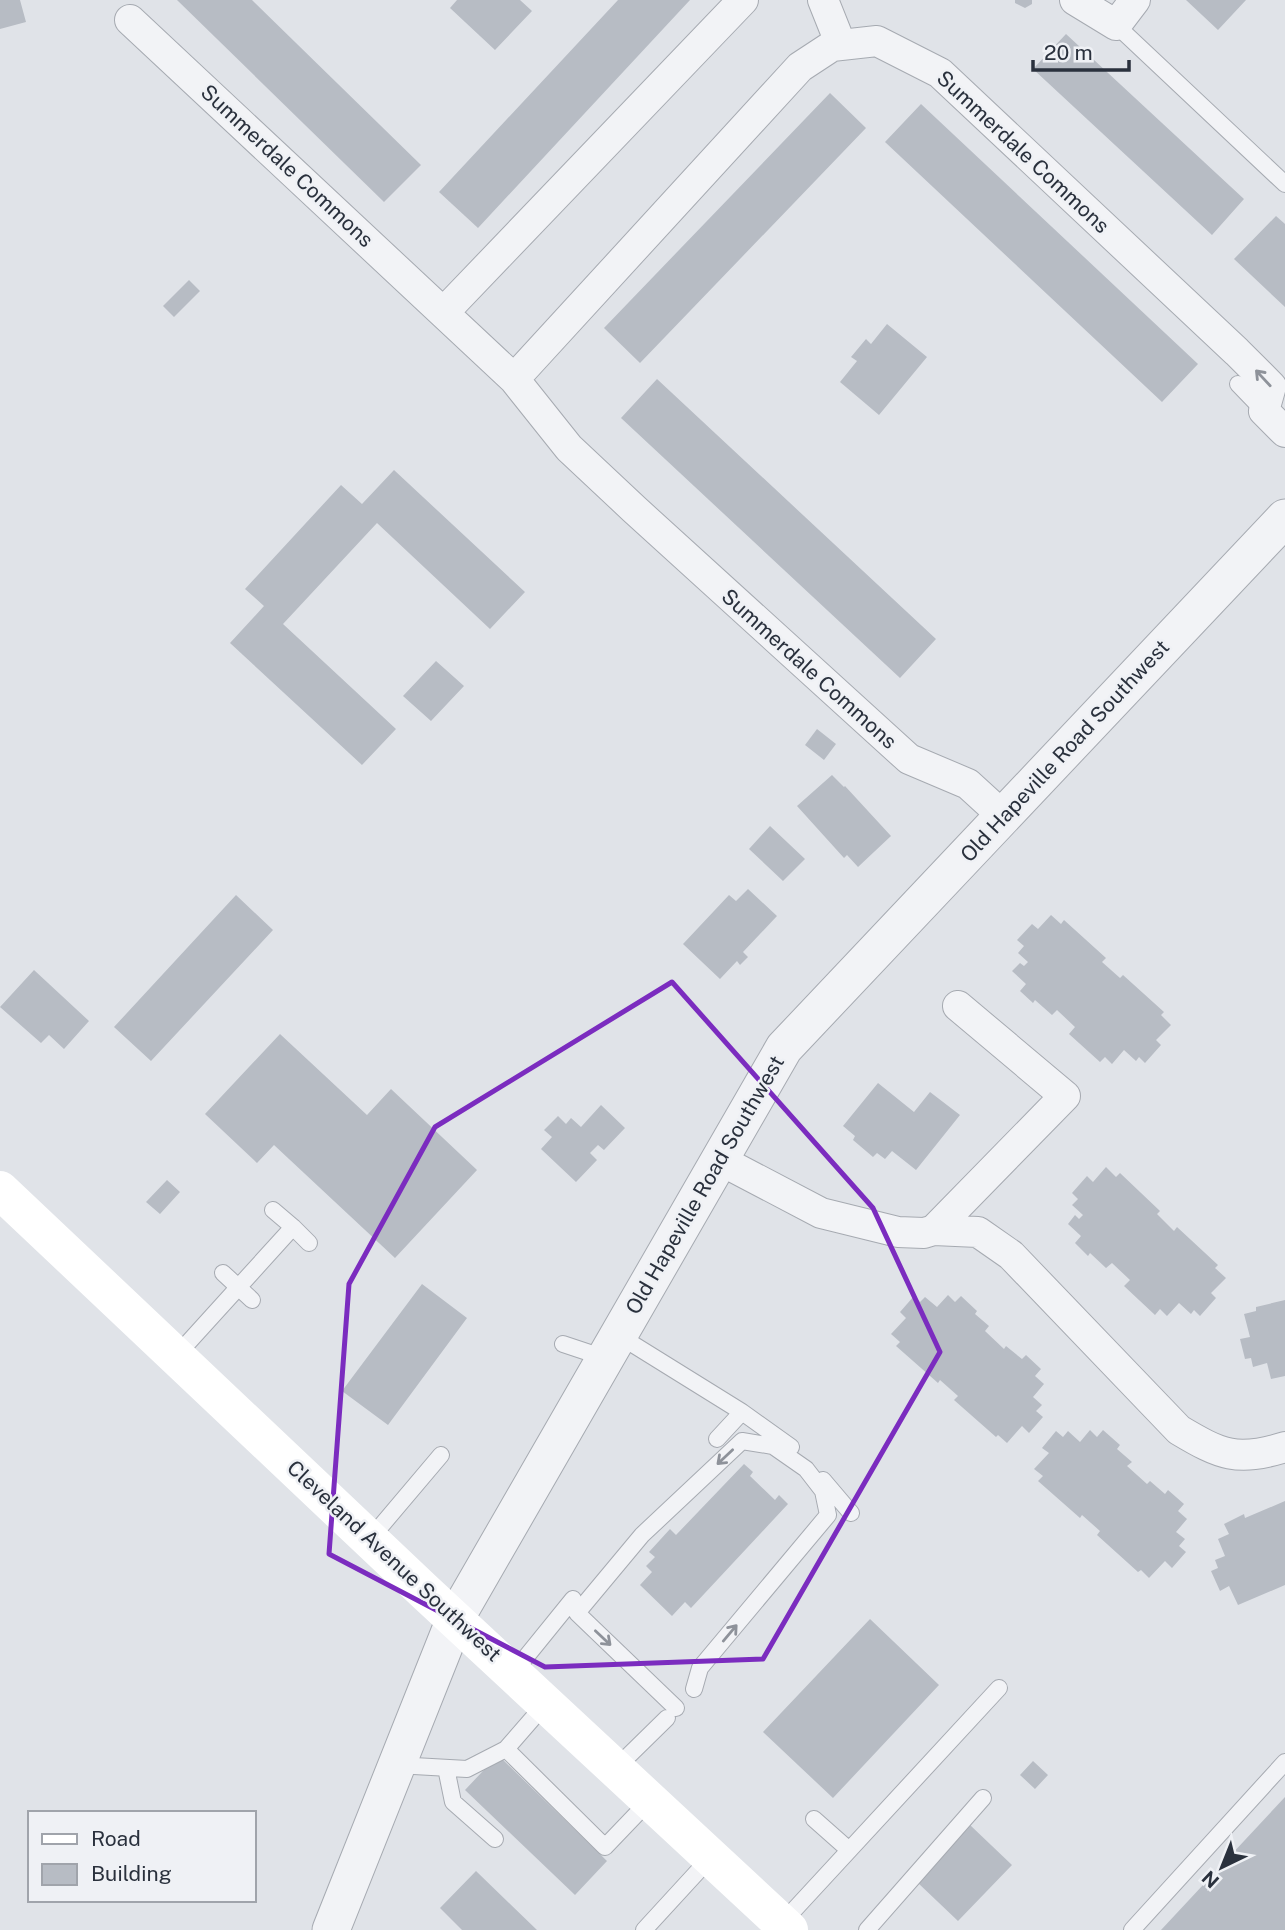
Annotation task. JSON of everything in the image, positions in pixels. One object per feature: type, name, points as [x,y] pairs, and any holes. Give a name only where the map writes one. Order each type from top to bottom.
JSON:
[{"type":"main road","name":"Cleveland Avenue Southwest","points":[[0,1190],[785,1927]]},
{"type":"street","points":[[444,312],[743,0]]},
{"type":"street","points":[[823,0],[841,45]]},
{"type":"street","points":[[1075,0],[1116,25],[1135,0]]},
{"type":"street","name":"Summerdale Commons","points":[[130,20],[514,379],[569,448],[909,759],[968,784],[1003,816]]},
{"type":"street","name":"Summerdale Commons","points":[[514,379],[800,67],[832,46],[877,41],[940,72],[1237,352],[1271,386],[1264,411]]},
{"type":"street","points":[[1264,411],[1285,432]]},
{"type":"street","name":"Old Hapeville Road Southwest","points":[[331,1930],[455,1619],[784,1048],[1003,816],[1278,534]]},
{"type":"street","points":[[934,1230],[1065,1096],[958,1006]]},
{"type":"street","points":[[720,1160],[821,1213],[898,1232],[978,1232],[1011,1255],[1179,1430],[1204,1445],[1235,1455],[1258,1456],[1285,1447]]},
{"type":"lane","points":[[1116,25],[1285,184]]},
{"type":"lane","points":[[1238,384],[1264,411]]},
{"type":"lane","points":[[273,1210],[309,1243]]},
{"type":"lane","points":[[176,1356],[293,1227]]},
{"type":"lane","points":[[223,1273],[252,1300]]},
{"type":"lane","points":[[563,1344],[612,1346],[742,1412],[804,1455],[851,1513]]},
{"type":"lane","points":[[717,1439],[742,1412]]},
{"type":"lane","points":[[616,1768],[671,1713],[577,1613],[642,1535],[742,1440],[773,1446],[806,1469],[823,1491],[828,1515],[700,1668],[694,1689]]},
{"type":"lane","points":[[370,1539],[441,1455]]},
{"type":"lane","points":[[513,1673],[573,1599]]},
{"type":"lane","points":[[785,1927],[849,1850],[999,1688]]},
{"type":"lane","points":[[396,1765],[467,1769],[506,1749],[546,1703]]},
{"type":"lane","points":[[506,1749],[605,1847],[650,1800]]},
{"type":"lane","points":[[1132,1930],[1285,1762]]},
{"type":"lane","points":[[446,1768],[453,1802],[495,1839]]},
{"type":"lane","points":[[867,1930],[983,1798]]},
{"type":"lane","points":[[814,1819],[849,1850]]},
{"type":"lane","points":[[644,1930],[711,1857]]},
{"type":"highlighted area","points":[[672,982],[873,1208],[940,1352],[763,1659],[545,1667],[329,1554],[349,1284],[435,1127]]},
{"type":"building","points":[[0,0],[20,0],[26,22],[0,29]]},
{"type":"building","points":[[177,0],[252,0],[421,165],[384,202]]},
{"type":"building","points":[[457,0],[520,0],[532,11],[495,50],[450,8]]},
{"type":"building","points":[[618,0],[690,0],[478,228],[439,192]]},
{"type":"building","points":[[1015,0],[1032,0],[1032,4],[1025,8],[1015,3]]},
{"type":"building","points":[[1186,0],[1246,0],[1218,30]]},
{"type":"building","points":[[1066,34],[1244,199],[1212,235],[1033,69]]},
{"type":"building","points":[[830,93],[866,128],[640,363],[604,328]]},
{"type":"building","points":[[921,104],[1198,364],[1162,402],[885,142]]},
{"type":"building","points":[[1276,216],[1285,224],[1285,307],[1234,259]]},
{"type":"building","points":[[189,280],[200,291],[174,317],[163,306]]},
{"type":"building","points":[[887,324],[927,357],[879,415],[840,382],[857,361],[851,357],[866,339],[871,344]]},
{"type":"building","points":[[657,379],[936,639],[900,678],[621,418]]},
{"type":"building","points":[[394,470],[525,592],[490,629],[377,523],[283,624],[396,729],[362,765],[230,643],[264,606],[245,589],[341,485],[362,504]]},
{"type":"building","points":[[436,661],[464,686],[431,721],[403,696]]},
{"type":"building","points":[[817,729],[836,744],[824,760],[805,745]]},
{"type":"building","points":[[832,775],[891,836],[858,867],[847,855],[844,858],[797,806]]},
{"type":"building","points":[[770,826],[805,859],[783,881],[749,849]]},
{"type":"building","points":[[748,889],[777,916],[743,952],[748,957],[740,965],[737,961],[720,979],[683,944],[729,895],[736,901]]},
{"type":"building","points":[[236,895],[273,930],[151,1061],[114,1027]]},
{"type":"building","points":[[1051,915],[1061,924],[1064,920],[1106,958],[1102,962],[1120,978],[1123,975],[1164,1012],[1161,1015],[1171,1025],[1156,1040],[1161,1045],[1145,1063],[1139,1057],[1136,1061],[1124,1050],[1112,1064],[1105,1057],[1100,1062],[1069,1034],[1075,1027],[1057,1010],[1052,1015],[1020,991],[1026,984],[1012,971],[1020,963],[1024,966],[1028,962],[1018,953],[1024,946],[1017,940],[1032,924],[1038,929]]},
{"type":"building","points":[[34,970],[89,1021],[64,1049],[49,1035],[41,1043],[0,1007]]},
{"type":"building","points":[[280,1034],[367,1115],[391,1089],[477,1170],[395,1258],[274,1145],[257,1163],[205,1114]]},
{"type":"building","points":[[878,1083],[914,1112],[930,1092],[960,1115],[916,1170],[892,1151],[885,1159],[877,1153],[873,1157],[853,1140],[855,1136],[843,1126]]},
{"type":"building","points":[[601,1105],[625,1128],[604,1150],[598,1145],[590,1153],[597,1160],[576,1182],[541,1149],[552,1137],[544,1130],[558,1116],[566,1124],[571,1118],[581,1127]]},
{"type":"building","points":[[1106,1167],[1116,1177],[1120,1173],[1160,1211],[1157,1214],[1174,1231],[1177,1227],[1218,1265],[1215,1268],[1226,1278],[1211,1293],[1216,1298],[1200,1316],[1194,1310],[1191,1314],[1179,1303],[1167,1316],[1160,1309],[1155,1315],[1124,1286],[1130,1280],[1112,1263],[1106,1268],[1075,1243],[1081,1236],[1068,1224],[1075,1215],[1079,1219],[1083,1215],[1072,1205],[1078,1199],[1072,1193],[1087,1176],[1093,1182]]},
{"type":"building","points":[[167,1180],[180,1192],[160,1214],[146,1202]]},
{"type":"building","points":[[422,1284],[467,1318],[388,1425],[342,1391]]},
{"type":"building","points":[[948,1295],[955,1302],[961,1296],[977,1311],[975,1314],[989,1326],[985,1331],[1004,1349],[1006,1346],[1022,1359],[1026,1355],[1041,1369],[1035,1376],[1044,1384],[1033,1397],[1042,1405],[1036,1411],[1043,1417],[1029,1433],[1022,1426],[1007,1443],[998,1435],[996,1437],[954,1400],[958,1396],[940,1380],[938,1383],[896,1346],[900,1342],[891,1334],[906,1318],[900,1312],[914,1296],[920,1302],[925,1297],[937,1307]]},
{"type":"building","points":[[1285,1300],[1285,1376],[1271,1379],[1267,1363],[1253,1367],[1251,1358],[1245,1359],[1240,1339],[1250,1337],[1244,1314],[1256,1311],[1256,1307]]},
{"type":"building","points":[[1090,1430],[1097,1437],[1103,1430],[1120,1445],[1117,1449],[1132,1462],[1127,1466],[1147,1484],[1150,1481],[1165,1494],[1168,1490],[1184,1504],[1178,1511],[1187,1519],[1176,1532],[1185,1539],[1179,1546],[1186,1552],[1172,1568],[1165,1561],[1149,1578],[1141,1570],[1138,1572],[1097,1535],[1100,1531],[1082,1515],[1080,1518],[1038,1481],[1043,1476],[1034,1469],[1049,1453],[1042,1448],[1056,1431],[1063,1437],[1068,1431],[1080,1442]]},
{"type":"building","points":[[744,1464],[753,1472],[750,1476],[775,1500],[779,1495],[788,1504],[691,1608],[685,1602],[672,1616],[640,1585],[652,1572],[646,1566],[655,1557],[649,1552],[670,1529],[676,1535]]},
{"type":"building","points":[[1285,1501],[1285,1585],[1238,1605],[1229,1586],[1220,1591],[1211,1571],[1218,1568],[1215,1560],[1225,1556],[1218,1539],[1229,1534],[1224,1524],[1244,1514],[1245,1518]]},
{"type":"building","points":[[870,1619],[939,1685],[833,1798],[763,1732]]},
{"type":"building","points":[[498,1755],[607,1861],[575,1895],[465,1790]]},
{"type":"building","points":[[1033,1761],[1048,1775],[1035,1789],[1020,1775]]},
{"type":"building","points":[[1285,1797],[1285,1930],[1161,1930]]},
{"type":"building","points":[[970,1825],[1012,1865],[958,1921],[917,1882]]},
{"type":"building","points":[[476,1871],[537,1930],[462,1930],[440,1908]]}]
